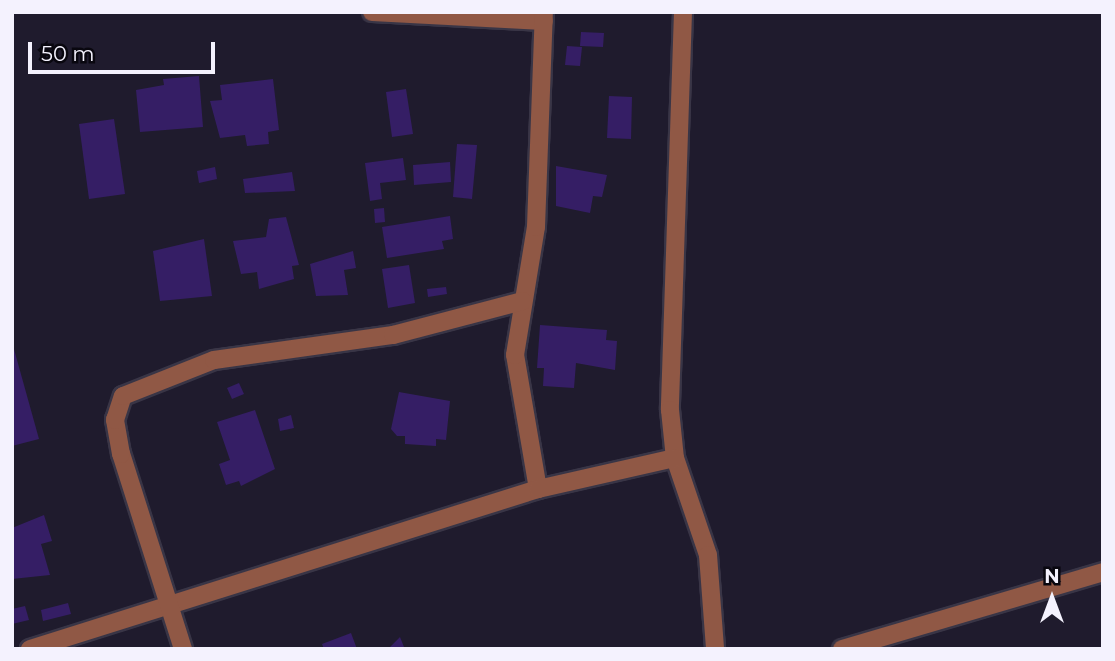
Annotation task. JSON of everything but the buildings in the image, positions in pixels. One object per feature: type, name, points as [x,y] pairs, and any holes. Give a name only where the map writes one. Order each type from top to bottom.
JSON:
[{"type":"street","points":[[372,12],[418,16],[544,17],[536,227],[515,355],[538,489]]},
{"type":"street","points":[[683,12],[668,337],[675,458],[708,555],[715,649]]},
{"type":"street","points":[[183,649],[121,454],[115,420],[123,396],[214,360],[393,335],[523,301]]},
{"type":"street","points":[[30,649],[169,601],[538,489],[675,458]]},
{"type":"street","points":[[842,649],[899,641],[1103,572]]}]
